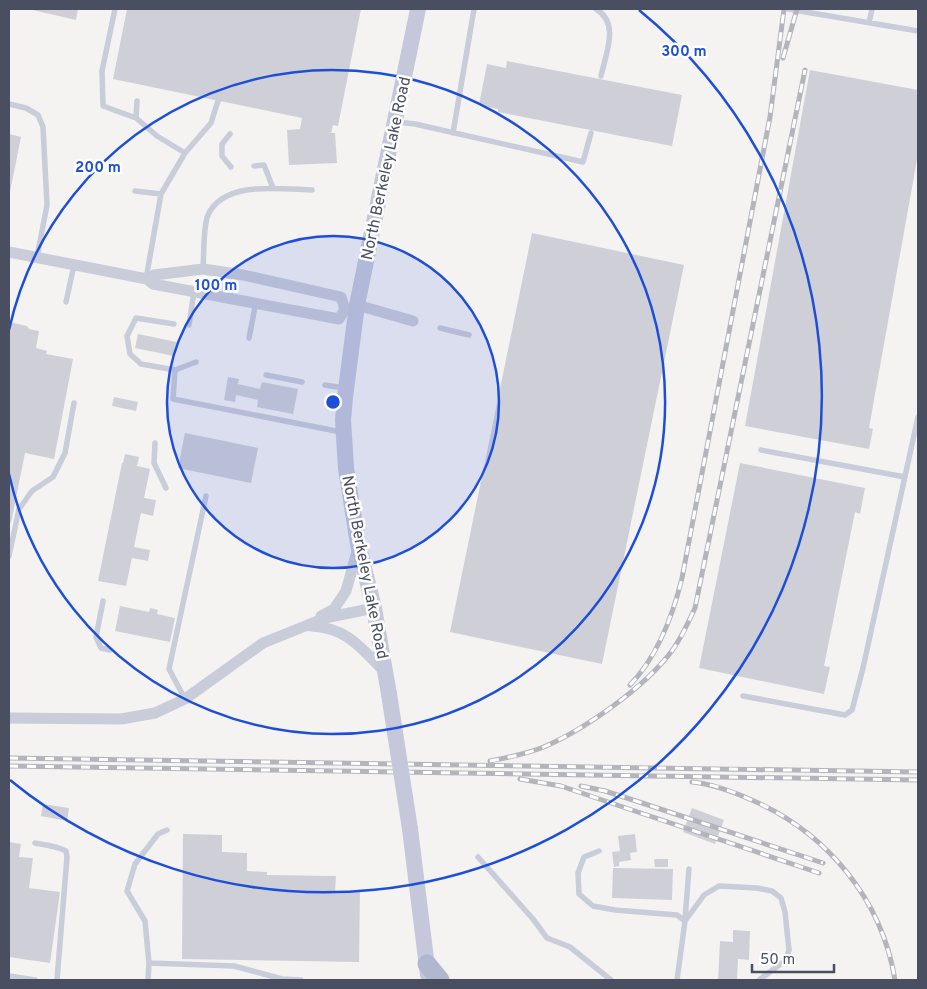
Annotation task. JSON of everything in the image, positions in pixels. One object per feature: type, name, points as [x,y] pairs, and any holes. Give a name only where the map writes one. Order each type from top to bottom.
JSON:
[{"type":"main road","points":[[426,975],[440,980]]},
{"type":"street","name":"North Berkeley Lake Road","points":[[418,9],[353,308],[344,433],[346,468],[358,544],[374,608],[386,673],[410,829],[426,975]]},
{"type":"street","points":[[9,252],[147,279],[153,284],[338,319],[353,308]]},
{"type":"street","points":[[147,279],[154,275],[203,269],[243,275],[341,296],[353,308],[412,321]]},
{"type":"street","points":[[304,626],[334,609],[346,591],[358,544]]},
{"type":"street","points":[[9,718],[121,719],[155,713],[185,699],[263,643],[325,618],[374,608]]},
{"type":"street","points":[[304,626],[326,627],[349,637],[386,673]]},
{"type":"lane","points":[[115,9],[102,71],[103,106],[136,118],[157,136],[184,153]]},
{"type":"lane","points":[[453,133],[474,9]]},
{"type":"lane","points":[[596,9],[604,14],[611,29],[601,76]]},
{"type":"lane","points":[[788,9],[918,32]]},
{"type":"lane","points":[[826,16],[827,9]]},
{"type":"lane","points":[[869,23],[872,9]]},
{"type":"lane","points":[[136,118],[137,101]]},
{"type":"lane","points":[[147,279],[161,194],[184,153],[211,123],[218,101]]},
{"type":"lane","points":[[9,104],[26,108],[38,115],[43,127],[47,205],[37,258]]},
{"type":"lane","points":[[394,122],[583,162],[591,133]]},
{"type":"lane","points":[[230,134],[222,144],[222,156],[231,167]]},
{"type":"lane","points":[[254,166],[264,165],[272,188]]},
{"type":"lane","points":[[203,269],[208,215],[220,199],[235,191],[272,188],[312,190]]},
{"type":"lane","points":[[135,191],[161,194]]},
{"type":"lane","points":[[66,302],[74,265]]},
{"type":"lane","points":[[189,326],[194,292]]},
{"type":"lane","points":[[249,338],[256,302]]},
{"type":"lane","points":[[174,324],[136,318],[127,336],[130,354],[140,364],[175,370],[196,362]]},
{"type":"lane","points":[[440,328],[469,335]]},
{"type":"lane","points":[[175,370],[173,398],[344,433]]},
{"type":"lane","points":[[266,375],[302,382]]},
{"type":"lane","points":[[325,386],[346,389]]},
{"type":"lane","points":[[9,556],[19,509],[32,491],[53,477],[65,453],[74,402]]},
{"type":"lane","points":[[743,696],[845,715],[852,710],[863,668],[918,417]]},
{"type":"lane","points":[[155,443],[154,463],[166,488]]},
{"type":"lane","points":[[761,450],[906,477]]},
{"type":"lane","points":[[185,699],[169,669],[206,496]]},
{"type":"lane","points":[[103,601],[96,637],[101,648],[110,650]]},
{"type":"lane","points":[[148,980],[149,963],[145,921],[127,891],[135,864],[158,834],[168,830]]},
{"type":"lane","points":[[35,843],[63,849],[66,851],[67,857],[57,980]]},
{"type":"lane","points":[[599,851],[584,857],[578,873],[578,894],[593,906],[615,910],[677,915],[685,921]]},
{"type":"lane","points":[[478,857],[547,938],[570,947],[611,980]]},
{"type":"lane","points":[[677,980],[685,921],[689,869]]},
{"type":"lane","points":[[685,921],[704,895],[720,886],[757,888],[772,891],[781,898],[789,950],[786,960],[759,980]]},
{"type":"lane","points":[[149,963],[234,966],[282,979],[301,980]]},
{"type":"lane","points":[[9,976],[35,980]]},
{"type":"building","points":[[28,9],[78,9],[76,20]]},
{"type":"building","points":[[127,9],[361,9],[338,126],[333,125],[331,133],[335,133],[337,163],[289,165],[287,130],[300,129],[302,118],[113,79]]},
{"type":"building","points":[[507,61],[682,95],[672,146],[498,112],[498,109],[479,105],[487,64],[506,68]]},
{"type":"building","points":[[810,70],[918,90],[918,154],[869,428],[873,429],[869,449],[745,426]]},
{"type":"building","points":[[9,134],[21,137],[10,192],[9,192]]},
{"type":"building","points":[[532,233],[684,265],[602,664],[450,632]]},
{"type":"building","points":[[9,322],[39,331],[36,348],[47,351],[46,354],[73,359],[54,459],[25,453],[11,523],[9,522]]},
{"type":"building","points":[[138,334],[177,342],[177,350],[174,356],[135,348]]},
{"type":"building","points":[[228,377],[239,379],[238,384],[260,389],[262,382],[298,389],[293,414],[257,407],[258,400],[236,395],[235,402],[224,400]]},
{"type":"building","points":[[114,397],[138,402],[136,411],[112,406]]},
{"type":"building","points":[[185,433],[258,448],[251,483],[178,468]]},
{"type":"building","points":[[125,454],[139,457],[137,466],[150,469],[144,498],[156,500],[153,516],[141,513],[134,547],[150,550],[148,561],[132,558],[126,586],[98,581]]},
{"type":"building","points":[[740,463],[865,488],[860,514],[855,512],[824,666],[830,667],[824,694],[699,668]]},
{"type":"building","points":[[120,606],[149,612],[150,608],[158,610],[157,614],[175,618],[170,642],[115,631]]},
{"type":"building","points":[[43,804],[69,808],[67,821],[41,816]]},
{"type":"building","points":[[692,808],[724,820],[715,844],[683,832]]},
{"type":"building","points":[[183,834],[222,835],[222,852],[247,853],[247,871],[267,872],[267,875],[336,876],[335,892],[360,892],[359,962],[182,959]]},
{"type":"building","points":[[635,834],[637,852],[630,853],[631,860],[619,862],[619,866],[614,867],[612,852],[620,851],[618,836]]},
{"type":"building","points":[[9,842],[21,844],[19,857],[33,858],[29,888],[60,892],[50,963],[9,957]]},
{"type":"building","points":[[654,859],[668,859],[668,867],[655,867]]},
{"type":"building","points":[[613,868],[673,869],[672,900],[612,898]]},
{"type":"building","points":[[733,930],[750,931],[749,960],[738,959],[737,980],[718,980],[720,941],[733,942]]},
{"type":"railway","points":[[630,685],[648,662],[663,635],[682,578],[770,117],[784,9]]},
{"type":"railway","points":[[783,58],[797,9]]},
{"type":"railway","points":[[490,761],[539,749],[562,739],[613,706],[646,679],[671,652],[695,608],[805,70]]},
{"type":"railway","points":[[9,758],[918,772]]},
{"type":"railway","points":[[9,766],[918,780]]},
{"type":"railway","points":[[520,779],[561,786],[819,873]]},
{"type":"railway","points":[[692,782],[724,789],[754,801],[781,815],[828,851],[864,897],[878,923],[888,951],[895,980]]},
{"type":"railway","points":[[581,786],[605,791],[823,863]]}]
